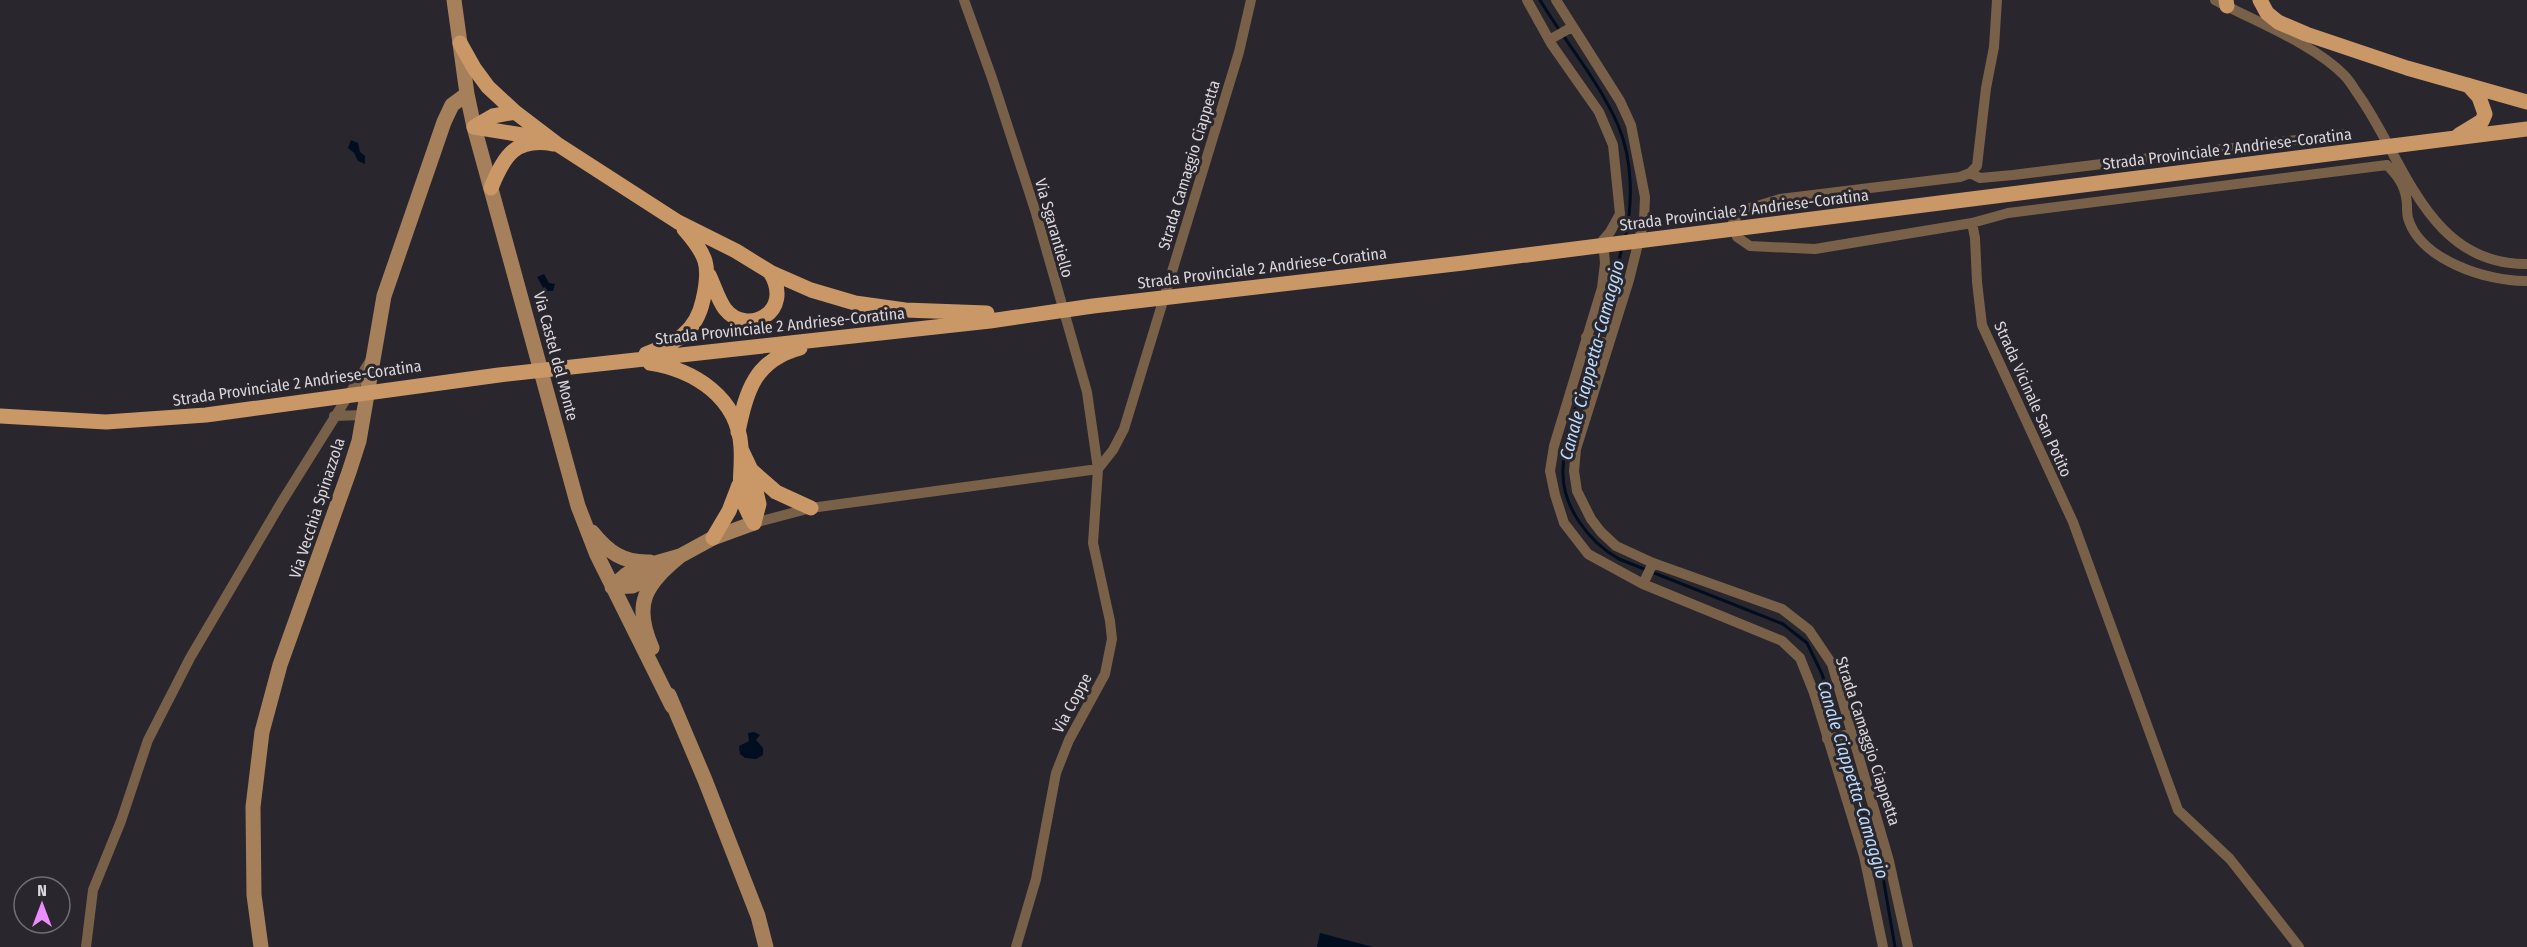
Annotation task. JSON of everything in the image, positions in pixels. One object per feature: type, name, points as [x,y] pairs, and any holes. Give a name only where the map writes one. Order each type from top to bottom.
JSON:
[{"type":"main road","name":"Via Castel del Monte","points":[[454,0],[474,127],[584,522],[612,587],[672,706]]},
{"type":"main road","points":[[2260,0],[2267,13],[2278,22],[2306,34],[2407,68],[2527,102]]},
{"type":"main road","points":[[460,42],[474,68],[489,87],[515,112],[557,144],[678,222],[736,251],[770,272],[833,297],[885,308],[1035,313]]},
{"type":"main road","points":[[2453,139],[2482,121],[2485,114],[2479,97],[2468,85]]},
{"type":"main road","name":"Via Vecchia Spinazzola","points":[[261,947],[255,895],[253,807],[262,732],[280,665],[350,472],[363,415],[384,296],[444,122],[452,105],[467,94]]},
{"type":"main road","points":[[474,127],[492,116],[515,112]]},
{"type":"main road","points":[[474,127],[557,144]]},
{"type":"main road","name":"Strada Provinciale 2 Andriese-Coratina","points":[[0,416],[84,422],[171,419],[565,367],[990,321],[1035,313],[1463,263],[2527,129]]},
{"type":"main road","points":[[2508,132],[2527,137]]},
{"type":"main road","points":[[491,188],[501,164],[508,155],[517,148],[538,141]]},
{"type":"main road","points":[[678,222],[695,242],[704,258],[709,275],[726,309],[738,319],[755,320],[767,315],[778,298],[776,282],[770,272]]},
{"type":"main road","points":[[632,360],[660,349],[683,336],[700,316],[709,275]]},
{"type":"main road","points":[[738,432],[745,397],[759,372],[783,352],[846,336]]},
{"type":"main road","points":[[632,360],[685,372],[712,387],[724,401],[738,432],[741,448],[739,485],[744,506],[754,523]]},
{"type":"main road","points":[[741,448],[751,470],[759,504],[754,523]]},
{"type":"main road","points":[[751,470],[776,492],[811,508]]},
{"type":"main road","points":[[713,538],[729,511],[739,485]]},
{"type":"main road","points":[[584,522],[603,545],[616,556],[657,568]]},
{"type":"main road","points":[[612,587],[627,574],[657,568],[713,538],[754,523]]},
{"type":"main road","points":[[657,568],[644,597],[643,619],[672,706],[705,780],[758,916],[766,947]]},
{"type":"street","name":"Via Sgarantiello","points":[[964,0],[1035,210],[1087,392],[1098,469]]},
{"type":"street","name":"Strada Camaggio Ciappetta","points":[[1098,469],[1113,450],[1124,429],[1239,52],[1251,0]]},
{"type":"street","points":[[1527,0],[1549,40],[1599,112],[1613,145],[1620,214],[1603,240],[1605,263],[1602,288],[1554,446],[1550,471],[1564,523],[1588,554],[1643,584],[1748,625],[1782,641],[1800,658],[1814,693],[1864,856],[1882,947]]},
{"type":"street","name":"Strada Camaggio Ciappetta","points":[[1556,0],[1620,101],[1631,125],[1645,197],[1644,220],[1629,280],[1576,449],[1574,471],[1578,491],[1591,519],[1616,546],[1653,563],[1782,609],[1809,630],[1832,664],[1889,861],[1908,947]]},
{"type":"street","points":[[1998,0],[1994,47],[1986,88],[1977,166],[1970,173],[1950,178],[1780,200],[1747,209],[1739,213],[1733,222],[1737,237],[1750,246],[1815,249],[1972,223],[2008,213],[2387,165],[2405,188],[2407,216],[2415,235],[2431,251],[2452,264],[2511,281],[2527,281]]},
{"type":"street","points":[[2222,2],[2319,54],[2345,76],[2369,111],[2430,216],[2451,239],[2476,255],[2514,264],[2527,264]]},
{"type":"street","points":[[1549,40],[1572,27]]},
{"type":"street","points":[[1970,173],[1980,177],[2013,175],[2344,134]]},
{"type":"street","name":"Strada Vicinale San Potito","points":[[1972,223],[1982,325],[2073,522],[2178,810],[2230,859],[2299,947]]},
{"type":"street","points":[[1586,337],[1609,344]]},
{"type":"street","points":[[86,947],[93,890],[121,821],[148,740],[190,658],[334,416],[372,358]]},
{"type":"street","points":[[334,416],[363,415]]},
{"type":"street","points":[[754,523],[811,508],[1098,469]]},
{"type":"street","name":"Via Coppe","points":[[1016,947],[1036,879],[1056,773],[1069,740],[1096,694],[1110,657],[1110,621],[1093,543],[1098,469]]},
{"type":"street","points":[[1643,584],[1653,563]]},
{"type":"street","points":[[1827,739],[1853,733]]},
{"type":"water","points":[[351,140],[358,143],[360,152],[365,156],[365,164],[358,161],[348,148]]},
{"type":"water","points":[[544,274],[549,283],[555,284],[553,291],[545,291],[537,277]]},
{"type":"water","points":[[754,732],[760,735],[756,740],[763,748],[763,755],[756,759],[745,758],[740,754],[739,746],[749,741],[748,733]]},
{"type":"water","points":[[1320,933],[1373,947],[1317,947]]},
{"type":"waterway","name":"Canale Ciappetta-Camaggio","points":[[1540,0],[1592,77],[1623,139],[1630,182],[1625,239]]},
{"type":"waterway","name":"Canale Ciappetta-Camaggio","points":[[1599,338],[1622,248]]},
{"type":"waterway","name":"Canale Ciappetta-Camaggio","points":[[1597,344],[1571,423],[1564,455],[1564,483],[1572,509],[1579,522],[1597,543],[1619,559],[1783,624],[1807,643],[1822,674],[1883,877],[1895,947]]}]
